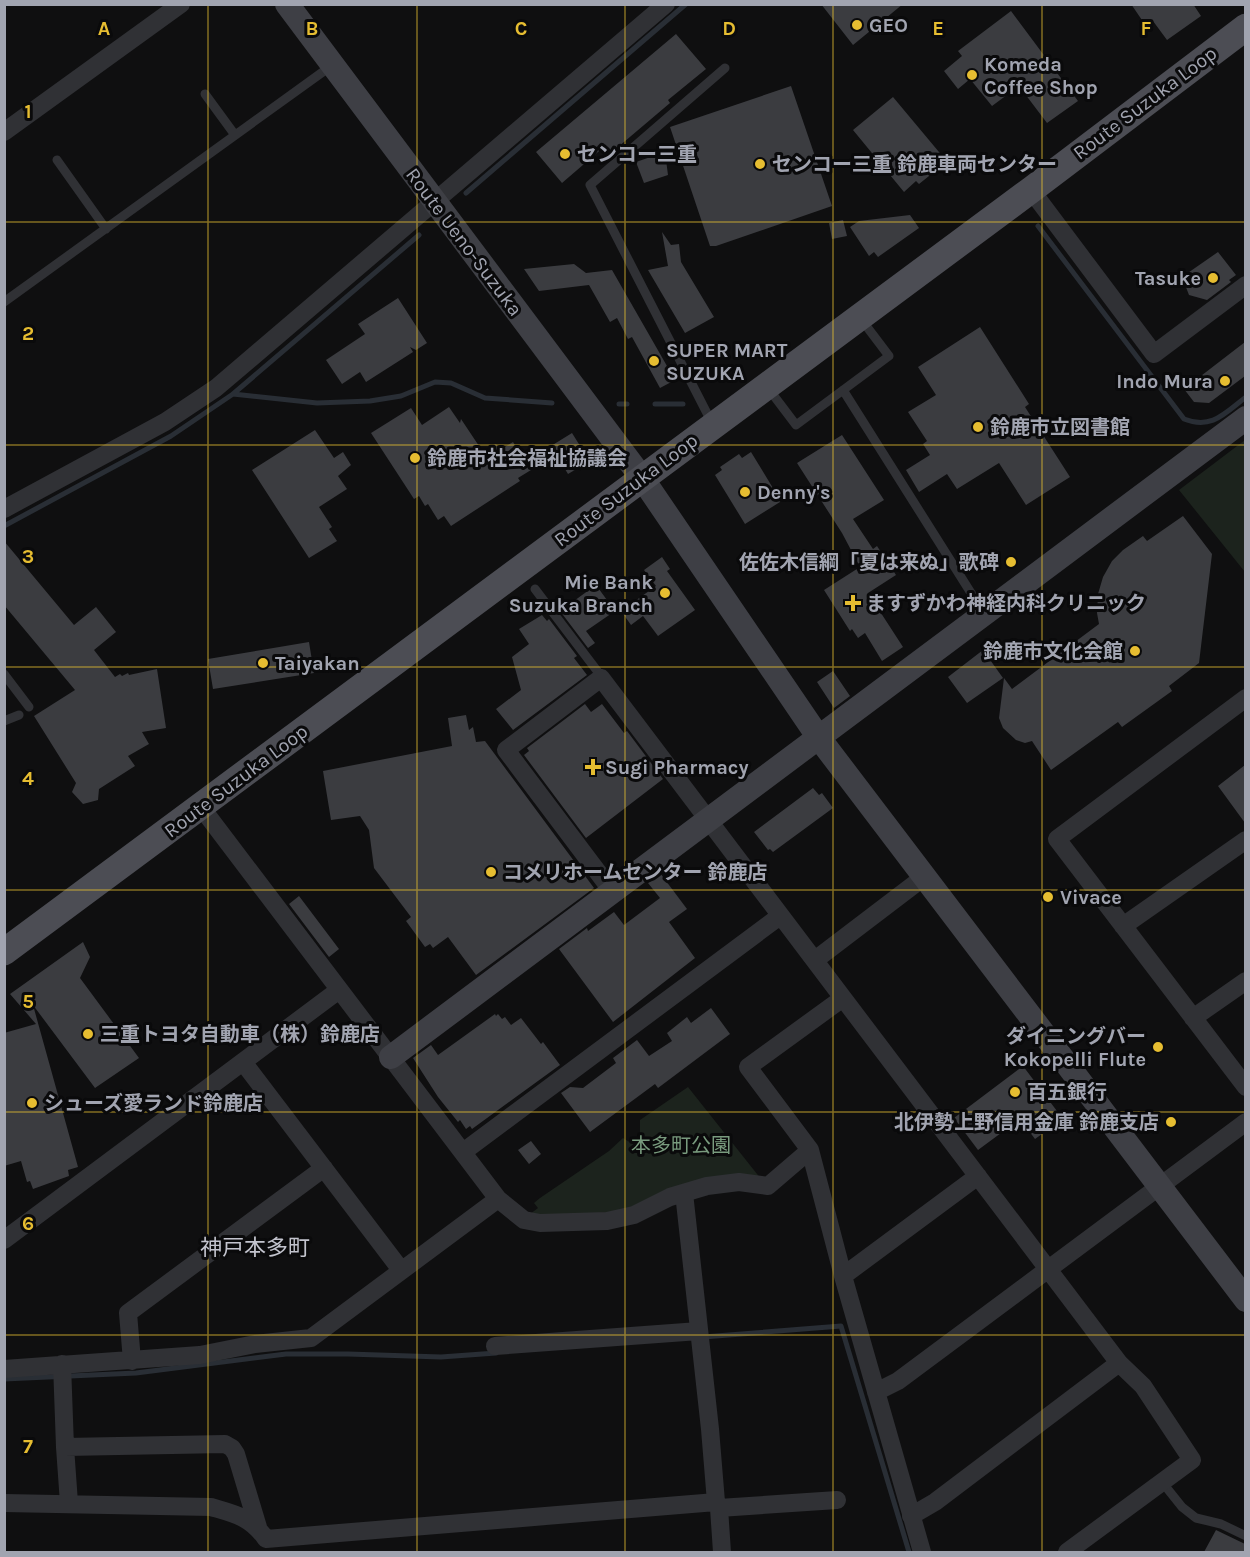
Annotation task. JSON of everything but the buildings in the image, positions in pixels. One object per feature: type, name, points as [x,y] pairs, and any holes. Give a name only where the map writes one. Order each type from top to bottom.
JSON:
[{"type":"main road","name":"Route Suzuka Loop","points":[[4,952],[1031,190],[1245,27]]},
{"type":"street","points":[[4,132],[181,4]]},
{"type":"street","name":"Route Ueno-Suzuka","points":[[287,4],[642,478],[819,738],[1245,1300]]},
{"type":"street","points":[[4,509],[165,422],[195,403],[280,335],[666,4]]},
{"type":"street","points":[[1031,190],[1154,354],[1245,285]]},
{"type":"street","points":[[391,1057],[1245,418]]},
{"type":"street","points":[[612,891],[506,750],[601,678],[1049,1268],[1119,1364],[1143,1386],[1192,1460],[1067,1552]]},
{"type":"street","points":[[1245,698],[1057,839],[1245,1088]]},
{"type":"street","points":[[201,807],[498,1199],[524,1220],[540,1223],[607,1221],[634,1215],[670,1197],[707,1186],[739,1182],[768,1186],[810,1150]]},
{"type":"street","points":[[1122,926],[1245,840]]},
{"type":"street","points":[[815,960],[924,877]]},
{"type":"street","points":[[462,1152],[780,916]]},
{"type":"street","points":[[1193,1018],[1245,981]]},
{"type":"street","points":[[4,1240],[339,990]]},
{"type":"street","points":[[843,998],[748,1067],[810,1150],[921,1552]]},
{"type":"street","points":[[243,1062],[401,1270]]},
{"type":"street","points":[[876,1392],[898,1381],[1245,1122]]},
{"type":"street","points":[[132,1361],[128,1313],[324,1168]]},
{"type":"street","points":[[843,1276],[978,1176]]},
{"type":"street","points":[[684,1193],[722,1552]]},
{"type":"street","points":[[4,1369],[62,1373],[132,1361],[200,1355],[255,1344],[311,1338],[498,1199]]},
{"type":"street","points":[[495,1346],[700,1337]]},
{"type":"street","points":[[911,1516],[935,1502],[1119,1364]]},
{"type":"street","points":[[62,1373],[64,1447],[69,1503]]},
{"type":"street","points":[[64,1447],[225,1444],[236,1454],[261,1540]]},
{"type":"street","points":[[261,1540],[425,1524],[717,1505],[837,1500]]},
{"type":"street","points":[[4,1503],[211,1507],[243,1517],[261,1540]]},
{"type":"lane","points":[[4,302],[332,65]]},
{"type":"lane","points":[[713,425],[590,185],[725,68]]},
{"type":"lane","points":[[205,94],[235,135]]},
{"type":"lane","points":[[57,160],[106,229]]},
{"type":"lane","points":[[766,386],[796,425],[889,356],[860,317]]},
{"type":"lane","points":[[843,390],[984,614]]},
{"type":"lane","points":[[535,589],[601,678]]},
{"type":"lane","points":[[4,674],[29,707]]},
{"type":"lane","points":[[4,721],[18,715]]},
{"type":"lane","points":[[1162,1482],[1182,1507],[1196,1518],[1221,1524],[1245,1536]]},
{"type":"green space","points":[[1245,440],[1245,572],[1179,490]]},
{"type":"green space","name":"本多町公園","points":[[688,1087],[761,1179],[607,1216],[530,1214],[538,1208],[534,1203],[540,1198],[609,1151],[623,1138],[631,1143],[640,1138],[640,1120]]},
{"type":"waterway","points":[[466,193],[686,4]]},
{"type":"waterway","points":[[1038,226],[1184,419],[1194,422],[1210,421],[1225,414],[1246,397]]},
{"type":"waterway","points":[[4,526],[171,436],[233,394],[419,235]]},
{"type":"waterway","points":[[233,394],[317,403],[370,401],[401,396],[435,382],[451,383],[485,398],[552,403]]},
{"type":"waterway","points":[[619,404],[627,404]]},
{"type":"waterway","points":[[655,404],[683,404]]},
{"type":"waterway","points":[[703,1337],[841,1326],[909,1552]]},
{"type":"waterway","points":[[4,1379],[136,1373],[286,1354],[441,1357],[496,1353]]},
{"type":"place","name":"GEO","points":[[857,25]]},
{"type":"place","name":"Komeda Coffee Shop","points":[[972,75]]},
{"type":"place","name":"センコー三重","points":[[565,154]]},
{"type":"place","name":"センコー三重 鈴鹿車両センター","points":[[760,164]]},
{"type":"place","name":"Tasuke","points":[[1213,278]]},
{"type":"place","name":"SUPER MART SUZUKA","points":[[654,361]]},
{"type":"place","name":"Indo Mura","points":[[1225,381]]},
{"type":"place","name":"鈴鹿市立図書館","points":[[978,427]]},
{"type":"place","name":"鈴鹿市社会福祉協議会","points":[[415,458]]},
{"type":"place","name":"Denny's","points":[[745,492]]},
{"type":"place","name":"佐佐木信綱「夏は来ぬ」歌碑","points":[[1011,562]]},
{"type":"place","name":"Mie Bank Suzuka Branch","points":[[665,593]]},
{"type":"place","name":"ますずかわ神経内科クリニック","points":[[853,603]]},
{"type":"place","name":"鈴鹿市文化会館","points":[[1135,651]]},
{"type":"place","name":"Taiyakan","points":[[263,663]]},
{"type":"place","name":"Sugi Pharmacy","points":[[593,767]]},
{"type":"place","name":"コメリホームセンター 鈴鹿店","points":[[491,872]]},
{"type":"place","name":"Vivace","points":[[1048,897]]},
{"type":"place","name":"三重トヨタ自動車（株）鈴鹿店","points":[[88,1034]]},
{"type":"place","name":"ダイニングバー Kokopelli Flute","points":[[1158,1047]]},
{"type":"place","name":"百五銀行","points":[[1015,1092]]},
{"type":"place","name":"シューズ愛ランド鈴鹿店","points":[[32,1103]]},
{"type":"place","name":"北伊勢上野信用金庫 鈴鹿支店","points":[[1171,1122]]},
{"type":"district","name":"神戸本多町","points":[[255,1248]]}]
